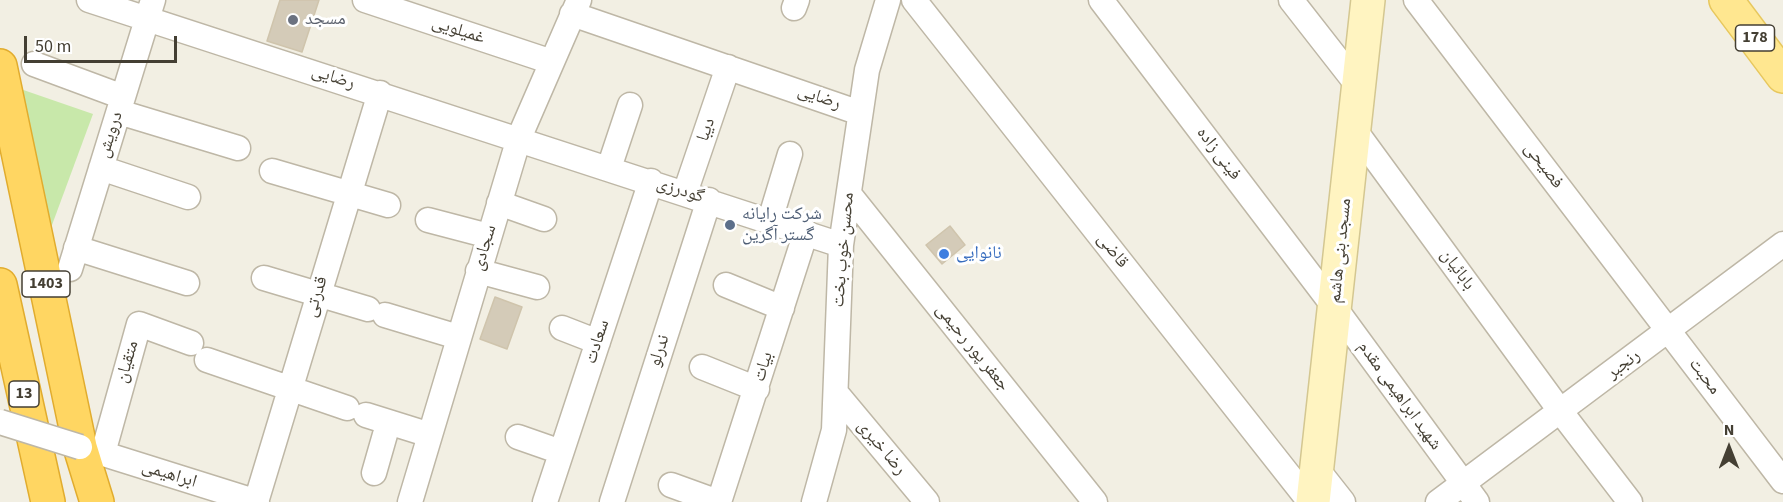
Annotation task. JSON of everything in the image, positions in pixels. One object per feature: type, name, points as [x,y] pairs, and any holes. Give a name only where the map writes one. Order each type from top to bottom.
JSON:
[{"type":"highway","name":"1403","points":[[0,66],[91,450],[97,502]]},
{"type":"highway","name":"13","points":[[0,285],[48,502]]},
{"type":"main road","name":"مسجد بنی هاشم","points":[[1312,502],[1368,0]]},
{"type":"main road","name":"178","points":[[1726,0],[1783,76]]},
{"type":"street","name":"رضایی","points":[[89,0],[150,9],[380,93],[519,138]]},
{"type":"street","name":"غمیلویی","points":[[365,0],[552,62]]},
{"type":"street","name":"قاضی","points":[[914,0],[1312,502]]},
{"type":"street","name":"فینی زاده","points":[[1101,0],[1335,308]]},
{"type":"street","points":[[1291,0],[1359,87]]},
{"type":"street","name":"فصیحی","points":[[1416,0],[1669,331]]},
{"type":"street","name":"محسن خوب بخت","points":[[814,502],[834,430],[841,245],[867,70],[885,1]]},
{"type":"street","name":"رضایی","points":[[576,7],[728,67],[860,113]]},
{"type":"street","name":"سجادی","points":[[410,502],[519,138],[576,7]]},
{"type":"street","name":"درویش","points":[[150,9],[73,258],[187,283]]},
{"type":"street","points":[[34,64],[121,104],[238,148]]},
{"type":"street","name":"دیبا","points":[[685,193],[728,67]]},
{"type":"street","name":"قدرتی","points":[[246,500],[289,388],[380,93]]},
{"type":"street","points":[[609,168],[630,105]]},
{"type":"street","name":"بابائیان","points":[[1354,129],[1561,412],[1630,502]]},
{"type":"street","name":"گودرزی","points":[[519,138],[841,245]]},
{"type":"street","points":[[770,220],[790,154]]},
{"type":"street","points":[[101,168],[188,197]]},
{"type":"street","points":[[272,171],[388,205]]},
{"type":"street","name":"سعادت","points":[[544,502],[651,181]]},
{"type":"street","name":"جعفر پور رحیمی","points":[[849,194],[1095,502]]},
{"type":"street","name":"ندرلو","points":[[612,502],[709,200]]},
{"type":"street","points":[[499,203],[544,219]]},
{"type":"street","points":[[428,220],[489,236]]},
{"type":"street","name":"بیات","points":[[719,502],[806,232]]},
{"type":"street","name":"رنجبر","points":[[1438,502],[1471,493],[1561,412],[1783,244]]},
{"type":"street","points":[[478,271],[537,287]]},
{"type":"street","points":[[264,278],[458,338]]},
{"type":"street","points":[[726,285],[782,308]]},
{"type":"street","name":"شهید ابراهیمی مقدم","points":[[1335,308],[1471,493]]},
{"type":"street","name":"متقیان","points":[[91,450],[139,324],[199,352],[289,388]]},
{"type":"street","points":[[562,328],[598,342]]},
{"type":"street","name":"محبت","points":[[1669,331],[1783,481]]},
{"type":"street","points":[[702,367],[757,389]]},
{"type":"street","points":[[289,388],[388,424],[430,435]]},
{"type":"street","name":"رضا خیری","points":[[836,393],[927,502]]},
{"type":"street","name":"ابراهیمی","points":[[0,422],[246,500]]},
{"type":"street","points":[[374,473],[388,424]]},
{"type":"street","points":[[518,437],[561,452]]},
{"type":"street","points":[[1317,469],[1343,502]]},
{"type":"street","points":[[670,485],[719,502]]},
{"type":"green space","points":[[6,84],[93,114],[42,252]]},
{"type":"building","name":"مسجد","points":[[280,0],[319,0],[302,52],[267,41]]},
{"type":"building","name":"نانوایی","points":[[950,226],[965,245],[942,264],[926,245]]},
{"type":"building","points":[[495,297],[522,307],[507,349],[480,339]]},
{"type":"place","name":"مسجد","points":[[293,20]]},
{"type":"place","name":"شرکت رایانه گستر آگرین","points":[[730,225]]},
{"type":"place","name":"نانوایی","points":[[944,254]]}]
